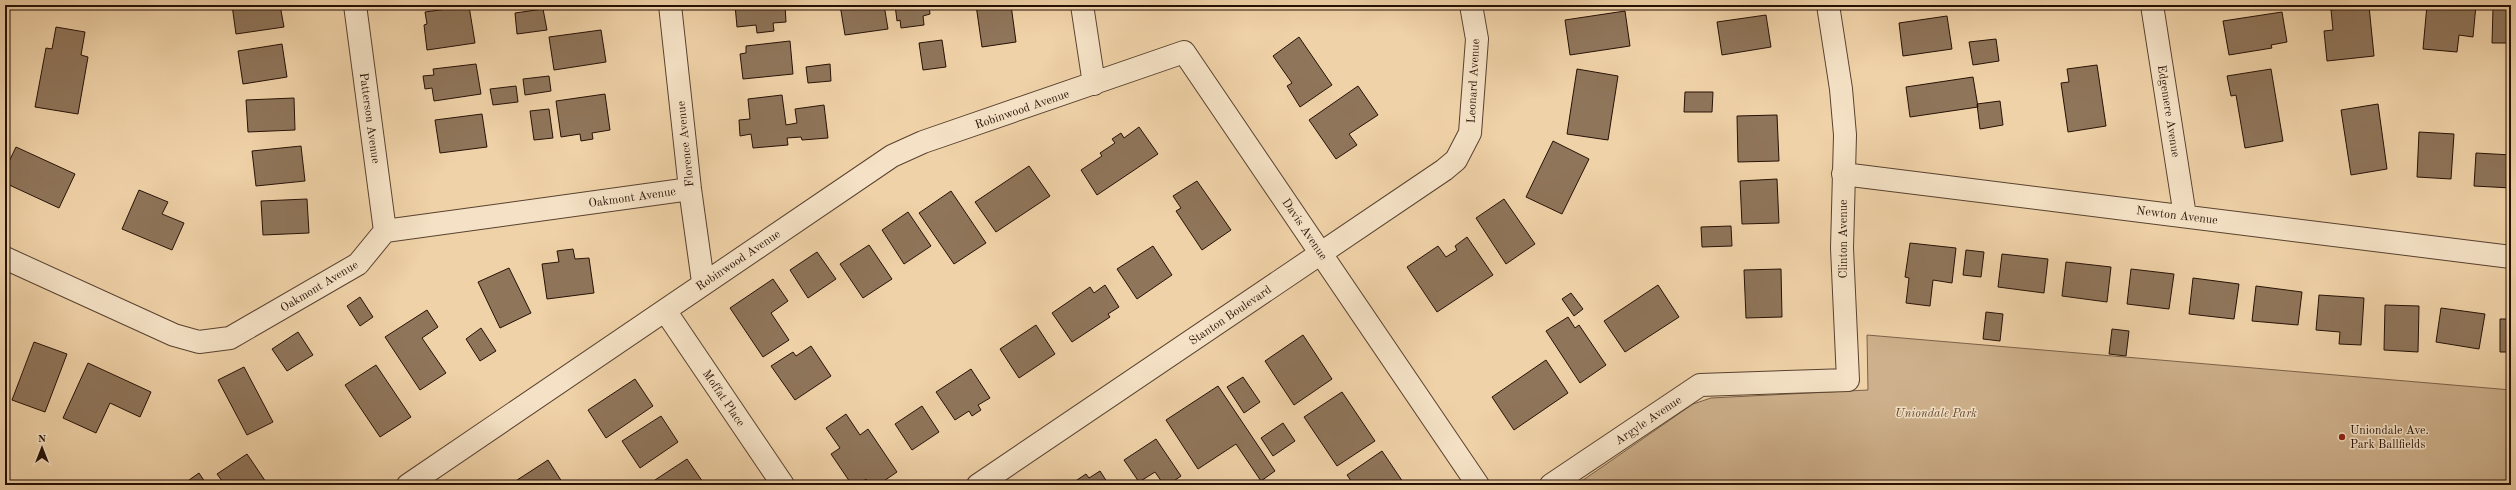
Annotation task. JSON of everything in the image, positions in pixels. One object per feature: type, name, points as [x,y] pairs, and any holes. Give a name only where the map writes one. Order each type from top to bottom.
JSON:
[{"type":"street","name":"Patterson Avenue","points":[[354,5],[385,231]]},
{"type":"street","name":"Florence Avenue","points":[[670,5],[690,189],[703,282]]},
{"type":"street","points":[[1082,5],[1094,84]]},
{"type":"street","name":"Leonard Avenue","points":[[1470,133],[1477,39],[1471,5]]},
{"type":"street","name":"Clinton Avenue","points":[[1754,384],[1848,380],[1842,248],[1845,135],[1841,89],[1828,5]]},
{"type":"street","name":"Edgemere Avenue","points":[[2152,5],[2185,216]]},
{"type":"street","name":"Davis Avenue","points":[[1094,84],[1184,52],[1478,485]]},
{"type":"street","name":"Robinwood Avenue","points":[[408,485],[666,312],[703,282],[892,156],[923,142],[1094,84]]},
{"type":"street","name":"Stanton Boulevard","points":[[978,485],[1444,170],[1456,160],[1470,133]]},
{"type":"street","name":"Newton Avenue","points":[[1843,174],[2511,257]]},
{"type":"street","name":"Oakmont Avenue","points":[[5,258],[174,335],[199,342],[230,338],[358,264],[385,231],[690,189]]},
{"type":"street","name":"Moffat Place","points":[[666,312],[782,485]]},
{"type":"street","name":"Argyle Avenue","points":[[1551,485],[1700,385],[1754,384]]},
{"type":"green space","name":"Uniondale Park","points":[[1867,335],[2511,390],[2511,485],[1576,485],[1693,404],[1711,398],[1868,390]]},
{"type":"building","points":[[232,5],[280,5],[284,27],[236,34]]},
{"type":"building","points":[[735,5],[785,5],[786,22],[773,23],[774,31],[757,33],[756,25],[737,27]]},
{"type":"building","points":[[840,5],[884,5],[888,29],[845,35]]},
{"type":"building","points":[[895,5],[929,5],[930,14],[923,16],[924,25],[901,28],[900,20],[897,21]]},
{"type":"building","points":[[976,5],[1011,5],[1016,42],[982,47]]},
{"type":"building","points":[[2427,5],[2476,5],[2473,37],[2459,35],[2457,52],[2423,49]]},
{"type":"building","points":[[469,6],[475,43],[427,50],[424,25],[427,24],[425,12]]},
{"type":"building","points":[[2369,6],[2374,56],[2327,61],[2324,31],[2333,30],[2331,10]]},
{"type":"building","points":[[2493,8],[2511,8],[2511,43],[2492,43]]},
{"type":"building","points":[[543,9],[547,30],[517,34],[515,13]]},
{"type":"building","points":[[1625,11],[1630,46],[1570,55],[1565,20]]},
{"type":"building","points":[[2282,12],[2287,42],[2271,45],[2272,48],[2229,55],[2223,21]]},
{"type":"building","points":[[1766,15],[1771,47],[1722,55],[1717,22]]},
{"type":"building","points":[[1947,16],[1952,49],[1903,56],[1899,23]]},
{"type":"building","points":[[56,27],[85,32],[81,55],[88,57],[78,114],[35,107],[46,48],[52,49]]},
{"type":"building","points":[[601,30],[606,62],[554,70],[549,37]]},
{"type":"building","points":[[1299,37],[1332,85],[1300,107],[1287,86],[1292,83],[1273,56]]},
{"type":"building","points":[[1996,39],[1999,61],[1973,65],[1969,42]]},
{"type":"building","points":[[942,40],[946,67],[923,70],[919,43]]},
{"type":"building","points":[[790,41],[793,74],[743,79],[740,54],[746,53],[746,46]]},
{"type":"building","points":[[282,44],[287,77],[243,84],[238,51]]},
{"type":"building","points":[[476,64],[481,94],[434,101],[432,88],[425,89],[423,76],[434,75],[433,69]]},
{"type":"building","points":[[830,64],[831,81],[808,83],[806,67]]},
{"type":"building","points":[[2097,65],[2106,126],[2068,132],[2061,83],[2069,82],[2067,69]]},
{"type":"building","points":[[1577,69],[1618,76],[1608,140],[1567,134]]},
{"type":"building","points":[[2271,69],[2283,141],[2245,148],[2236,95],[2231,96],[2227,76]]},
{"type":"building","points":[[549,76],[551,91],[525,95],[523,79]]},
{"type":"building","points":[[1973,77],[1978,107],[1910,117],[1906,87]]},
{"type":"building","points":[[516,86],[518,102],[493,105],[490,89]]},
{"type":"building","points":[[1358,86],[1378,115],[1349,134],[1357,145],[1336,159],[1309,120]]},
{"type":"building","points":[[1685,92],[1713,92],[1712,112],[1684,112]]},
{"type":"building","points":[[605,94],[610,130],[592,133],[593,139],[581,141],[580,134],[561,137],[556,101]]},
{"type":"building","points":[[782,95],[786,125],[797,123],[795,109],[824,105],[828,138],[802,140],[801,137],[787,138],[788,145],[753,148],[751,134],[740,136],[739,120],[750,119],[748,99]]},
{"type":"building","points":[[294,98],[295,130],[248,132],[246,100]]},
{"type":"building","points":[[2000,101],[2003,125],[1980,129],[1977,104]]},
{"type":"building","points":[[2378,104],[2387,169],[2351,175],[2341,110]]},
{"type":"building","points":[[549,109],[553,138],[534,140],[530,111]]},
{"type":"building","points":[[482,114],[487,147],[440,153],[435,120]]},
{"type":"building","points":[[1777,115],[1779,161],[1738,162],[1737,116]]},
{"type":"building","points":[[1139,127],[1158,154],[1097,195],[1081,170],[1102,156],[1100,153],[1115,143],[1112,139],[1121,133],[1124,138]]},
{"type":"building","points":[[2419,132],[2454,134],[2451,179],[2417,177]]},
{"type":"building","points":[[1553,141],[1589,159],[1562,214],[1526,197]]},
{"type":"building","points":[[301,146],[305,181],[256,186],[252,151]]},
{"type":"building","points":[[16,147],[75,174],[59,208],[5,183],[5,170]]},
{"type":"building","points":[[2476,153],[2511,155],[2511,188],[2474,186]]},
{"type":"building","points":[[1029,166],[1050,196],[996,232],[975,202]]},
{"type":"building","points":[[1777,179],[1779,223],[1742,224],[1740,181]]},
{"type":"building","points":[[1197,181],[1231,230],[1202,250],[1176,211],[1181,208],[1173,196]]},
{"type":"building","points":[[139,190],[168,202],[162,214],[184,223],[172,250],[122,229]]},
{"type":"building","points":[[951,191],[986,243],[954,264],[919,213]]},
{"type":"building","points":[[307,199],[309,233],[263,235],[261,201]]},
{"type":"building","points":[[1504,199],[1535,244],[1506,264],[1476,218]]},
{"type":"building","points":[[908,212],[931,246],[904,264],[882,230]]},
{"type":"building","points":[[1731,226],[1732,246],[1702,247],[1701,227]]},
{"type":"building","points":[[1467,237],[1493,275],[1437,312],[1407,267],[1438,246],[1446,257],[1457,250],[1455,246]]},
{"type":"building","points":[[1910,243],[1956,248],[1952,283],[1933,280],[1930,306],[1906,303],[1909,278],[1905,277]]},
{"type":"building","points":[[869,245],[892,279],[863,298],[840,264]]},
{"type":"building","points":[[1153,246],[1172,275],[1137,299],[1117,269]]},
{"type":"building","points":[[573,249],[575,259],[589,258],[594,293],[547,299],[542,264],[559,262],[557,251]]},
{"type":"building","points":[[1966,250],[1984,252],[1981,277],[1963,275]]},
{"type":"building","points":[[817,252],[836,279],[808,298],[790,270]]},
{"type":"building","points":[[2002,254],[2048,259],[2044,293],[1998,287]]},
{"type":"building","points":[[2066,262],[2111,267],[2107,302],[2062,296]]},
{"type":"building","points":[[509,268],[531,313],[500,328],[478,282]]},
{"type":"building","points":[[1781,269],[1782,317],[1746,318],[1744,270]]},
{"type":"building","points":[[2131,269],[2174,274],[2169,309],[2127,304]]},
{"type":"building","points":[[2193,278],[2239,284],[2234,319],[2189,314]]},
{"type":"building","points":[[773,279],[788,301],[771,313],[789,340],[763,357],[730,308]]},
{"type":"building","points":[[1105,285],[1119,307],[1108,314],[1110,317],[1072,342],[1052,313],[1090,287],[1094,293]]},
{"type":"building","points":[[1658,285],[1679,317],[1625,352],[1604,321]]},
{"type":"building","points":[[2256,286],[2302,292],[2298,325],[2252,321]]},
{"type":"building","points":[[1571,293],[1583,309],[1574,316],[1562,299]]},
{"type":"building","points":[[2319,295],[2364,298],[2361,345],[2339,344],[2340,332],[2316,330]]},
{"type":"building","points":[[360,297],[373,317],[360,326],[347,306]]},
{"type":"building","points":[[2385,305],[2419,306],[2418,352],[2384,350]]},
{"type":"building","points":[[2441,308],[2485,314],[2479,349],[2436,342]]},
{"type":"building","points":[[427,310],[438,327],[422,338],[446,373],[420,390],[385,337]]},
{"type":"building","points":[[1986,312],[2003,314],[2000,341],[1983,339]]},
{"type":"building","points":[[1568,317],[1575,328],[1579,325],[1606,365],[1580,383],[1546,331]]},
{"type":"building","points":[[2500,319],[2511,319],[2511,352],[2500,352]]},
{"type":"building","points":[[1036,325],[1055,354],[1019,378],[1000,349]]},
{"type":"building","points":[[481,328],[496,351],[480,361],[466,339]]},
{"type":"building","points":[[2112,329],[2129,331],[2126,356],[2109,354]]},
{"type":"building","points":[[298,332],[313,355],[287,371],[272,349]]},
{"type":"building","points":[[1303,335],[1332,379],[1294,405],[1265,361]]},
{"type":"building","points":[[34,342],[67,354],[45,412],[12,400]]},
{"type":"building","points":[[811,346],[831,376],[795,400],[771,366],[793,352],[796,356]]},
{"type":"building","points":[[1546,360],[1568,393],[1514,430],[1492,397]]},
{"type":"building","points":[[88,363],[151,392],[140,417],[110,403],[96,433],[63,418]]},
{"type":"building","points":[[376,365],[411,417],[380,437],[345,385]]},
{"type":"building","points":[[244,367],[273,422],[247,435],[218,380]]},
{"type":"building","points":[[971,369],[990,398],[978,405],[981,410],[972,416],[969,411],[955,420],[936,392]]},
{"type":"building","points":[[1243,377],[1260,402],[1244,413],[1227,387]]},
{"type":"building","points":[[635,379],[653,406],[606,438],[588,410]]},
{"type":"building","points":[[1218,386],[1275,471],[1261,481],[1236,444],[1198,469],[1166,420]]},
{"type":"building","points":[[1342,392],[1375,441],[1337,466],[1304,417]]},
{"type":"building","points":[[922,406],[939,432],[912,450],[895,424]]},
{"type":"building","points":[[846,414],[860,435],[868,429],[897,472],[878,485],[870,485],[866,479],[858,485],[852,485],[831,454],[840,448],[826,428]]},
{"type":"building","points":[[661,416],[678,442],[640,468],[622,441]]},
{"type":"building","points":[[1283,423],[1295,441],[1273,456],[1261,438]]},
{"type":"building","points":[[1156,439],[1181,476],[1168,485],[1164,485],[1155,472],[1139,482],[1124,460]]},
{"type":"building","points":[[1382,451],[1405,485],[1354,485],[1347,475]]},
{"type":"building","points":[[247,454],[268,485],[225,485],[217,474]]},
{"type":"building","points":[[687,459],[705,485],[658,485],[655,480]]},
{"type":"building","points":[[548,460],[564,485],[511,485],[511,484]]},
{"type":"building","points":[[1100,471],[1109,485],[1076,485],[1074,482],[1086,474],[1089,478]]},
{"type":"building","points":[[199,473],[207,485],[182,485]]},
{"type":"place","name":"Uniondale Ave. Park Ballfields","points":[[2342,437]]}]
